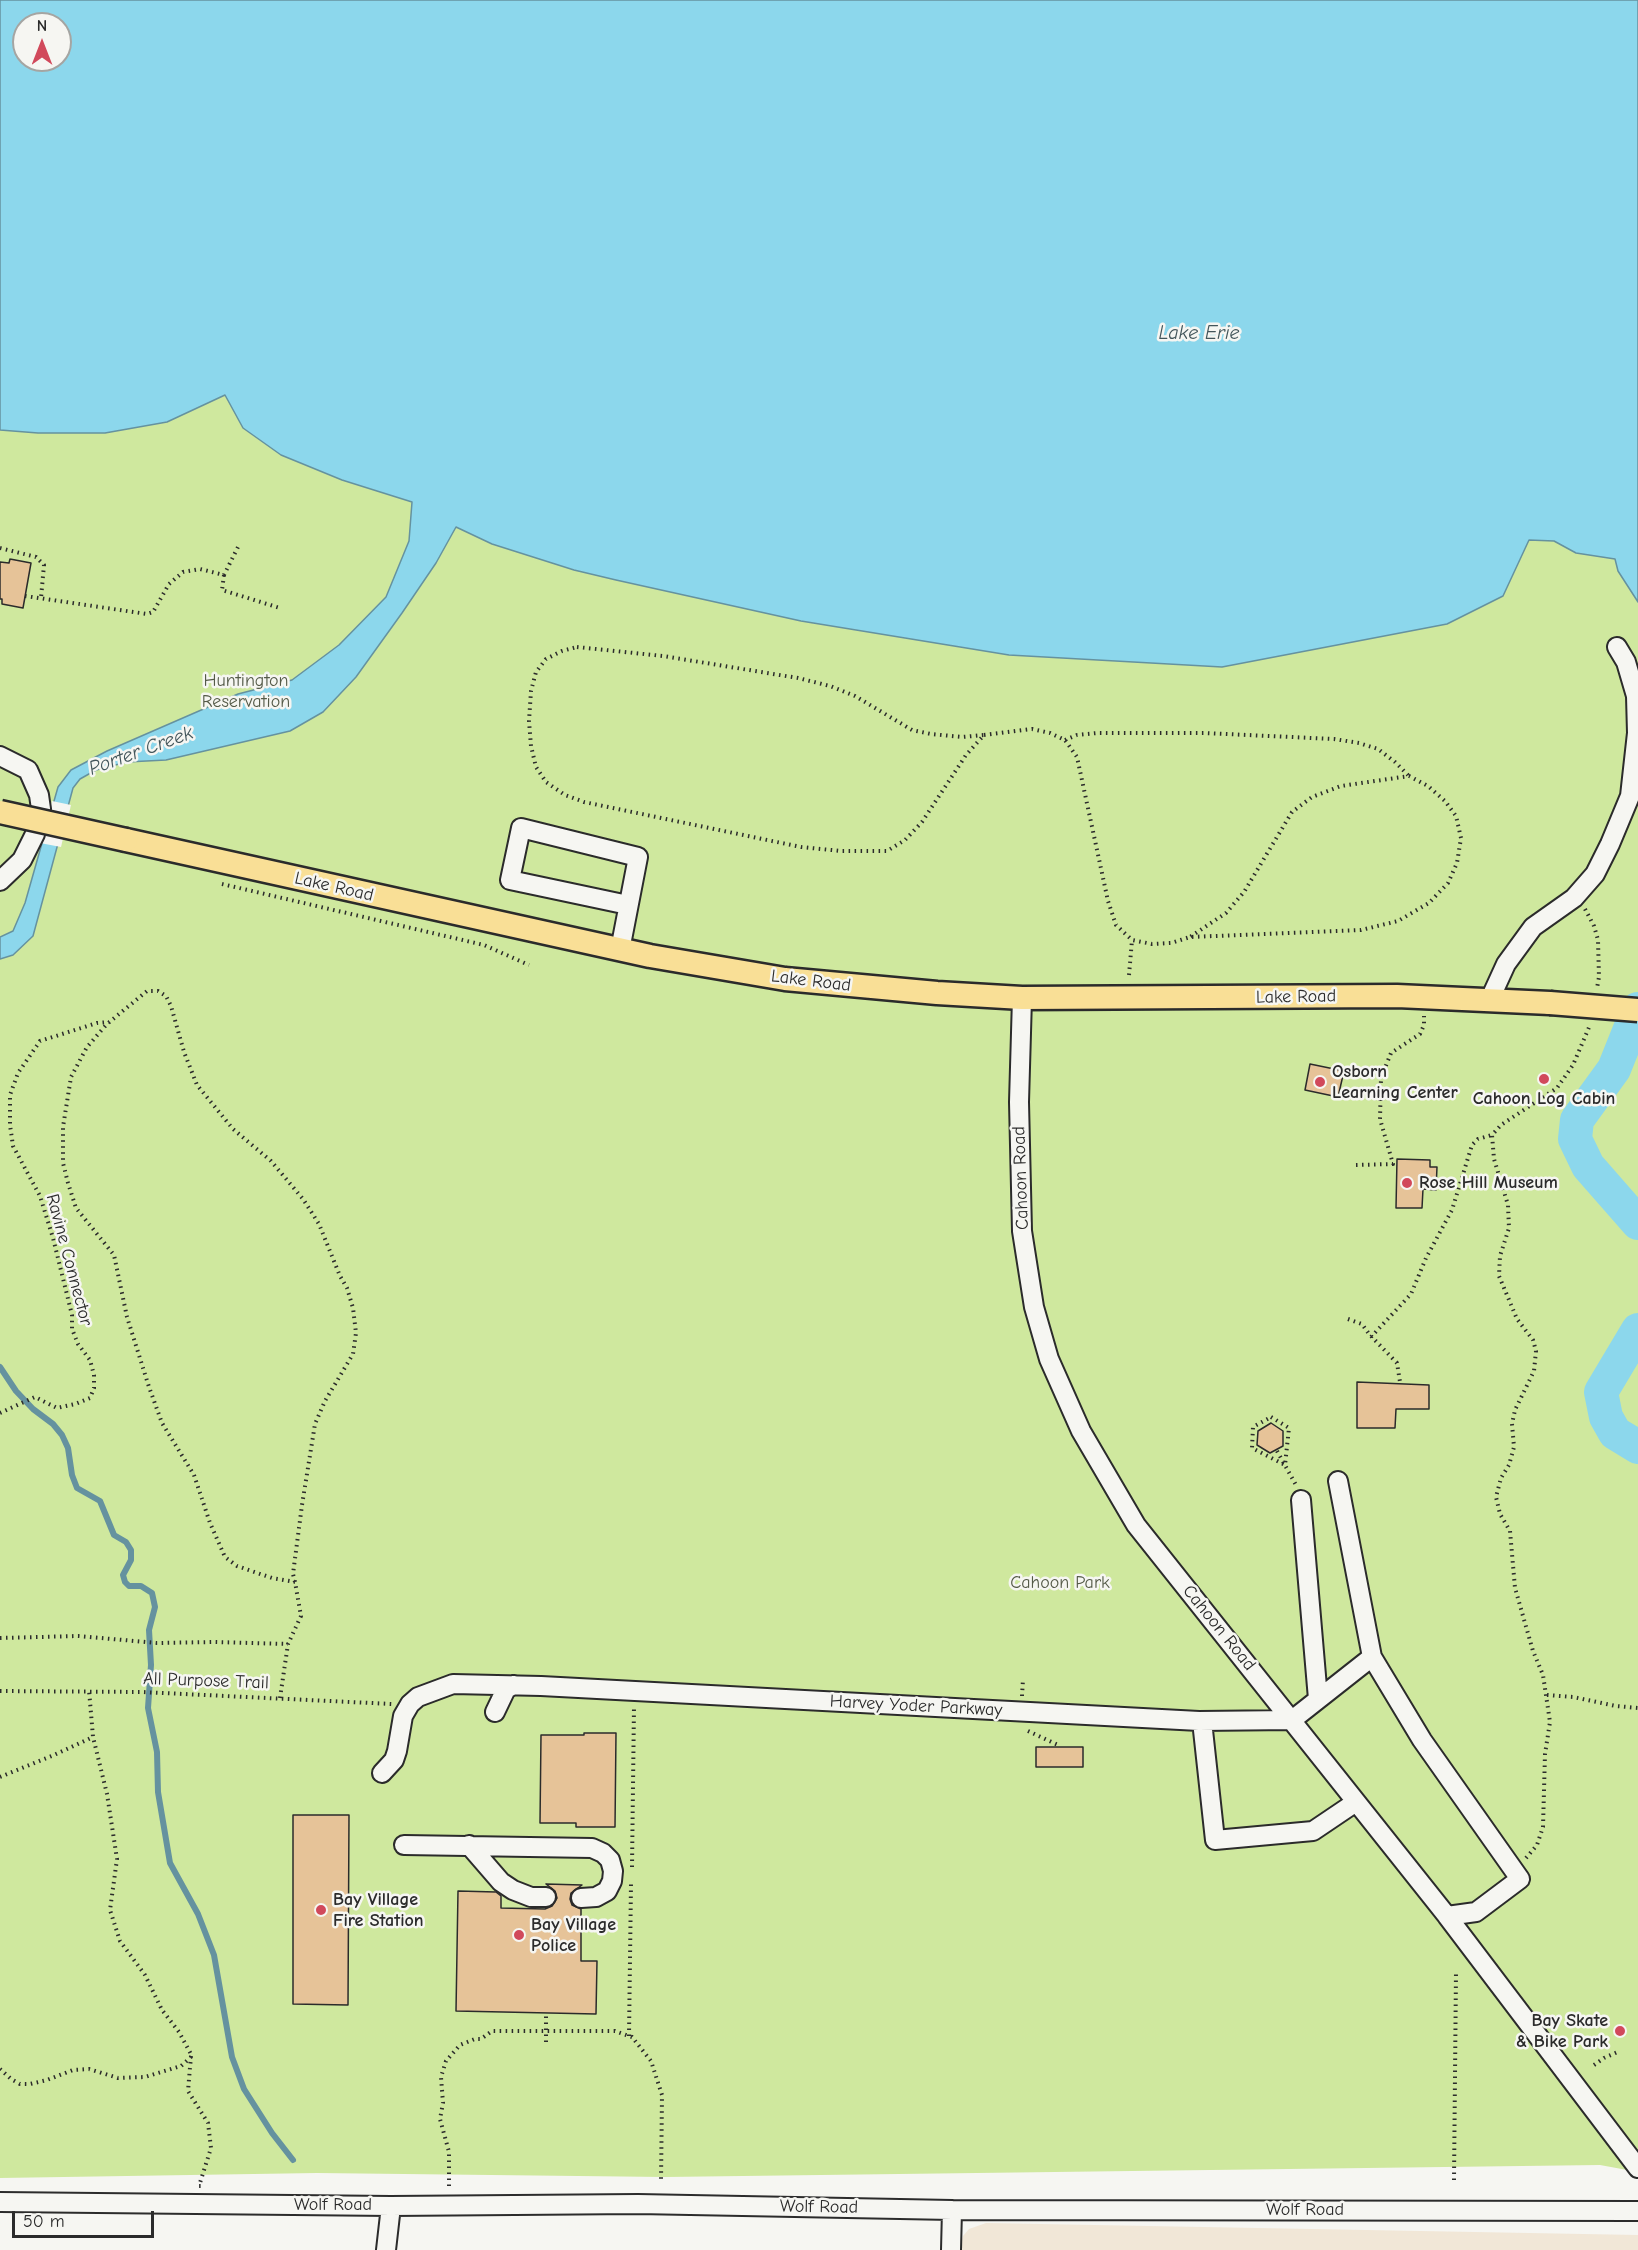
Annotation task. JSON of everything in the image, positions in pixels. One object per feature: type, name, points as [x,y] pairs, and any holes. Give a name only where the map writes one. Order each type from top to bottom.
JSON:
[{"type":"main road","name":"Lake Road","points":[[0,812],[620,950],[785,979],[1022,998],[1397,996],[1490,999],[1638,1010]]},
{"type":"street","points":[[1490,999],[1506,964],[1533,927],[1574,898],[1595,874],[1630,796],[1637,733],[1636,696],[1626,663],[1617,647]]},
{"type":"street","points":[[0,756],[28,770],[39,795],[41,809],[35,834],[22,860],[0,881]]},
{"type":"street","points":[[620,950],[638,857],[521,828],[510,880],[628,905]]},
{"type":"street","name":"Cahoon Road","points":[[1022,998],[1019,1102],[1022,1231],[1034,1307],[1049,1359],[1081,1431],[1136,1525],[1447,1916],[1638,2168]]},
{"type":"street","points":[[1338,1481],[1372,1657],[1422,1740],[1520,1879],[1476,1912],[1447,1916]]},
{"type":"street","points":[[1301,1500],[1318,1699]]},
{"type":"street","points":[[1292,1720],[1372,1657]]},
{"type":"street","name":"Harvey Yoder Parkway","points":[[410,1704],[418,1697],[453,1684],[514,1685],[1202,1721],[1292,1720]]},
{"type":"street","points":[[495,1712],[506,1689],[514,1685]]},
{"type":"street","points":[[382,1773],[394,1760],[403,1716],[410,1704]]},
{"type":"street","points":[[1202,1721],[1215,1840],[1313,1831],[1356,1802]]},
{"type":"street","points":[[404,1845],[592,1848],[603,1853],[610,1860],[613,1871],[612,1881],[607,1891],[596,1897],[581,1898]]},
{"type":"street","points":[[468,1845],[501,1882],[523,1895],[546,1897]]},
{"type":"street","name":"Wolf Road","points":[[0,2202],[391,2206],[638,2204],[952,2210],[1638,2211]]},
{"type":"street","points":[[386,2250],[391,2206]]},
{"type":"street","points":[[951,2250],[952,2210]]},
{"type":"path","points":[[238,547],[225,575],[222,590],[280,608]]},
{"type":"path","points":[[0,548],[36,556],[44,565],[41,598]]},
{"type":"path","points":[[26,596],[147,614],[153,612],[168,584],[183,572],[200,569],[225,575]]},
{"type":"path","points":[[984,735],[966,755],[922,822],[905,840],[887,851],[867,852],[801,847],[584,802],[565,795],[546,782],[536,767],[529,721],[531,691],[536,672],[546,659],[577,647],[663,656],[798,678],[830,686],[855,696],[912,730],[931,734],[962,737],[1032,729],[1050,732],[1065,740],[1077,758],[1108,901],[1116,925],[1132,940],[1152,944],[1170,943],[1190,937],[1361,930],[1398,921],[1429,903],[1448,883],[1458,863],[1461,838],[1456,816],[1445,801],[1428,786],[1409,776],[1378,749],[1359,743],[1204,732],[1097,733],[1077,735],[1065,740]]},
{"type":"path","points":[[1190,937],[1226,913],[1244,892],[1292,812],[1312,796],[1341,786],[1409,776]]},
{"type":"path","points":[[212,882],[484,945],[528,965]]},
{"type":"path","points":[[1574,898],[1586,910],[1598,940],[1599,977],[1595,996]]},
{"type":"path","points":[[1129,975],[1132,940]]},
{"type":"path","points":[[280,1698],[288,1644],[301,1616],[295,1582],[293,1574],[315,1424],[325,1401],[352,1354],[356,1333],[353,1308],[347,1288],[319,1224],[303,1199],[271,1161],[234,1129],[197,1085],[166,996],[158,991],[147,991],[110,1022],[87,1047],[71,1077],[66,1101],[63,1163],[76,1208],[114,1255],[128,1317],[162,1423],[194,1475],[210,1523],[225,1557],[237,1566],[272,1578],[295,1582]]},
{"type":"path","points":[[1371,1336],[1412,1294],[1426,1258],[1452,1210],[1472,1145],[1478,1139],[1492,1135],[1501,1125],[1557,1088],[1573,1065],[1592,1015]]},
{"type":"path","points":[[1356,1165],[1393,1164],[1380,1119],[1381,1078],[1391,1053],[1420,1034],[1424,1025],[1424,1016]]},
{"type":"path","name":"Ravine Connector","points":[[0,1413],[35,1397],[57,1408],[75,1404],[90,1398],[94,1388],[94,1375],[90,1360],[78,1344],[72,1329],[69,1304],[40,1196],[13,1146],[10,1095],[18,1072],[40,1041],[97,1023],[110,1022]]},
{"type":"path","points":[[1492,1135],[1494,1159],[1508,1205],[1509,1217],[1509,1228],[1500,1256],[1499,1276],[1518,1319],[1533,1340],[1536,1351],[1534,1371],[1515,1410],[1512,1424],[1514,1447],[1496,1497],[1500,1514],[1510,1532],[1515,1588],[1533,1651],[1543,1675],[1550,1722],[1545,1754],[1543,1827],[1532,1852]]},
{"type":"path","points":[[1348,1320],[1362,1324],[1398,1363],[1400,1382]]},
{"type":"path","points":[[1271,1417],[1289,1428],[1285,1465],[1252,1448],[1253,1427],[1271,1417]]},
{"type":"path","points":[[1277,1451],[1301,1500]]},
{"type":"path","points":[[0,1638],[78,1636],[157,1643],[214,1641],[288,1644]]},
{"type":"path","points":[[89,1690],[93,1737],[107,1794],[117,1858],[110,1910],[120,1941],[145,1975],[162,2010],[179,2032],[192,2056],[188,2091],[208,2123],[211,2148],[199,2186]]},
{"type":"path","name":"All Purpose Trail","points":[[0,1691],[89,1690],[410,1704]]},
{"type":"path","points":[[1547,1695],[1574,1697],[1638,1708]]},
{"type":"path","points":[[0,1777],[93,1737]]},
{"type":"path","points":[[1454,2180],[1456,1971]]},
{"type":"path","points":[[546,2013],[546,2042]]},
{"type":"path","points":[[449,2186],[449,2152],[440,2119],[443,2103],[441,2077],[446,2061],[460,2045],[481,2039],[492,2031],[615,2031],[632,2037],[651,2061],[662,2095],[661,2181]]},
{"type":"path","points":[[1594,2065],[1620,2051]]},
{"type":"path","points":[[0,2069],[10,2079],[20,2084],[47,2080],[73,2070],[89,2069],[118,2078],[145,2077],[181,2066],[192,2056]]},
{"type":"shaded area","points":[[986,2223],[1638,2235],[1638,2250],[959,2250],[963,2236],[969,2229]]},
{"type":"green space","name":"Cahoon Park","points":[[0,288],[222,326],[492,544],[574,570],[801,621],[1009,655],[1222,667],[1503,596],[1529,540],[1554,541],[1576,553],[1615,559],[1618,571],[1638,602],[1638,2172],[1600,2165],[665,2177],[317,2173],[0,2178]]},
{"type":"water","name":"Lake Erie","points":[[0,0],[1638,0],[1638,602],[1618,571],[1615,559],[1576,553],[1554,541],[1529,540],[1503,596],[1447,624],[1222,667],[1009,655],[801,621],[616,580],[574,570],[492,544],[456,527],[436,563],[356,677],[323,712],[290,731],[166,760],[127,762],[96,770],[80,779],[73,788],[33,936],[13,955],[0,959],[0,937],[13,931],[25,903],[58,787],[71,770],[107,751],[238,694],[292,680],[339,645],[386,597],[409,541],[412,502],[342,480],[281,455],[243,428],[225,395],[167,422],[105,433],[38,433],[0,430]]},
{"type":"pier","points":[[52,801],[71,805],[61,847],[40,843]]},
{"type":"building","points":[[10,559],[31,563],[23,608],[2,604],[2,599],[0,599],[0,562],[9,563]]},
{"type":"building","points":[[1310,1064],[1344,1071],[1338,1097],[1305,1090]]},
{"type":"building","points":[[1397,1159],[1430,1160],[1430,1167],[1437,1167],[1436,1190],[1423,1189],[1422,1208],[1396,1208]]},
{"type":"building","points":[[1357,1382],[1429,1385],[1429,1409],[1396,1409],[1395,1428],[1357,1428]]},
{"type":"building","points":[[1271,1423],[1283,1431],[1283,1446],[1270,1453],[1257,1445],[1258,1431]]},
{"type":"building","points":[[584,1733],[616,1733],[615,1827],[576,1827],[576,1823],[540,1823],[541,1735],[584,1735]]},
{"type":"building","points":[[1036,1747],[1083,1747],[1083,1767],[1036,1767]]},
{"type":"building","name":"Bay Village Fire Station","points":[[293,1815],[349,1815],[348,2005],[293,2004]]},
{"type":"building","name":"Bay Village Police","points":[[546,1884],[582,1885],[571,1893],[570,1899],[572,1905],[581,1909],[581,1961],[597,1961],[596,2014],[456,2011],[458,1891],[496,1892],[501,1896],[501,1908],[545,1909],[552,1906],[557,1898],[555,1891]]},
{"type":"waterway","points":[[1638,1009],[1614,1069],[1577,1120],[1575,1139],[1588,1166],[1638,1223]]},
{"type":"waterway","points":[[1638,1330],[1601,1392],[1606,1417],[1615,1433],[1638,1447]]},
{"type":"waterway","points":[[0,1367],[16,1391],[62,1435],[68,1448],[72,1475],[77,1488],[100,1501],[114,1535],[126,1542],[131,1550],[131,1560],[123,1575],[125,1582],[129,1586],[141,1586],[152,1593],[155,1607],[149,1630],[151,1665],[148,1708],[157,1752],[158,1792],[170,1863],[198,1914],[214,1955],[232,2057],[244,2089],[272,2133],[293,2160]]},
{"type":"place","name":"Cahoon Log Cabin","points":[[1544,1079]]},
{"type":"place","name":"Osborn Learning Center","points":[[1320,1082]]},
{"type":"place","name":"Rose Hill Museum","points":[[1407,1183]]},
{"type":"place","name":"Bay Village Fire Station","points":[[321,1910]]},
{"type":"place","name":"Bay Village Police","points":[[519,1935]]},
{"type":"place","name":"Bay Skate & Bike Park","points":[[1620,2031]]},
{"type":"park label","name":"Huntington Reservation","points":[[246,691]]},
{"type":"water label","name":"Porter Creek","points":[[141,751]]}]
